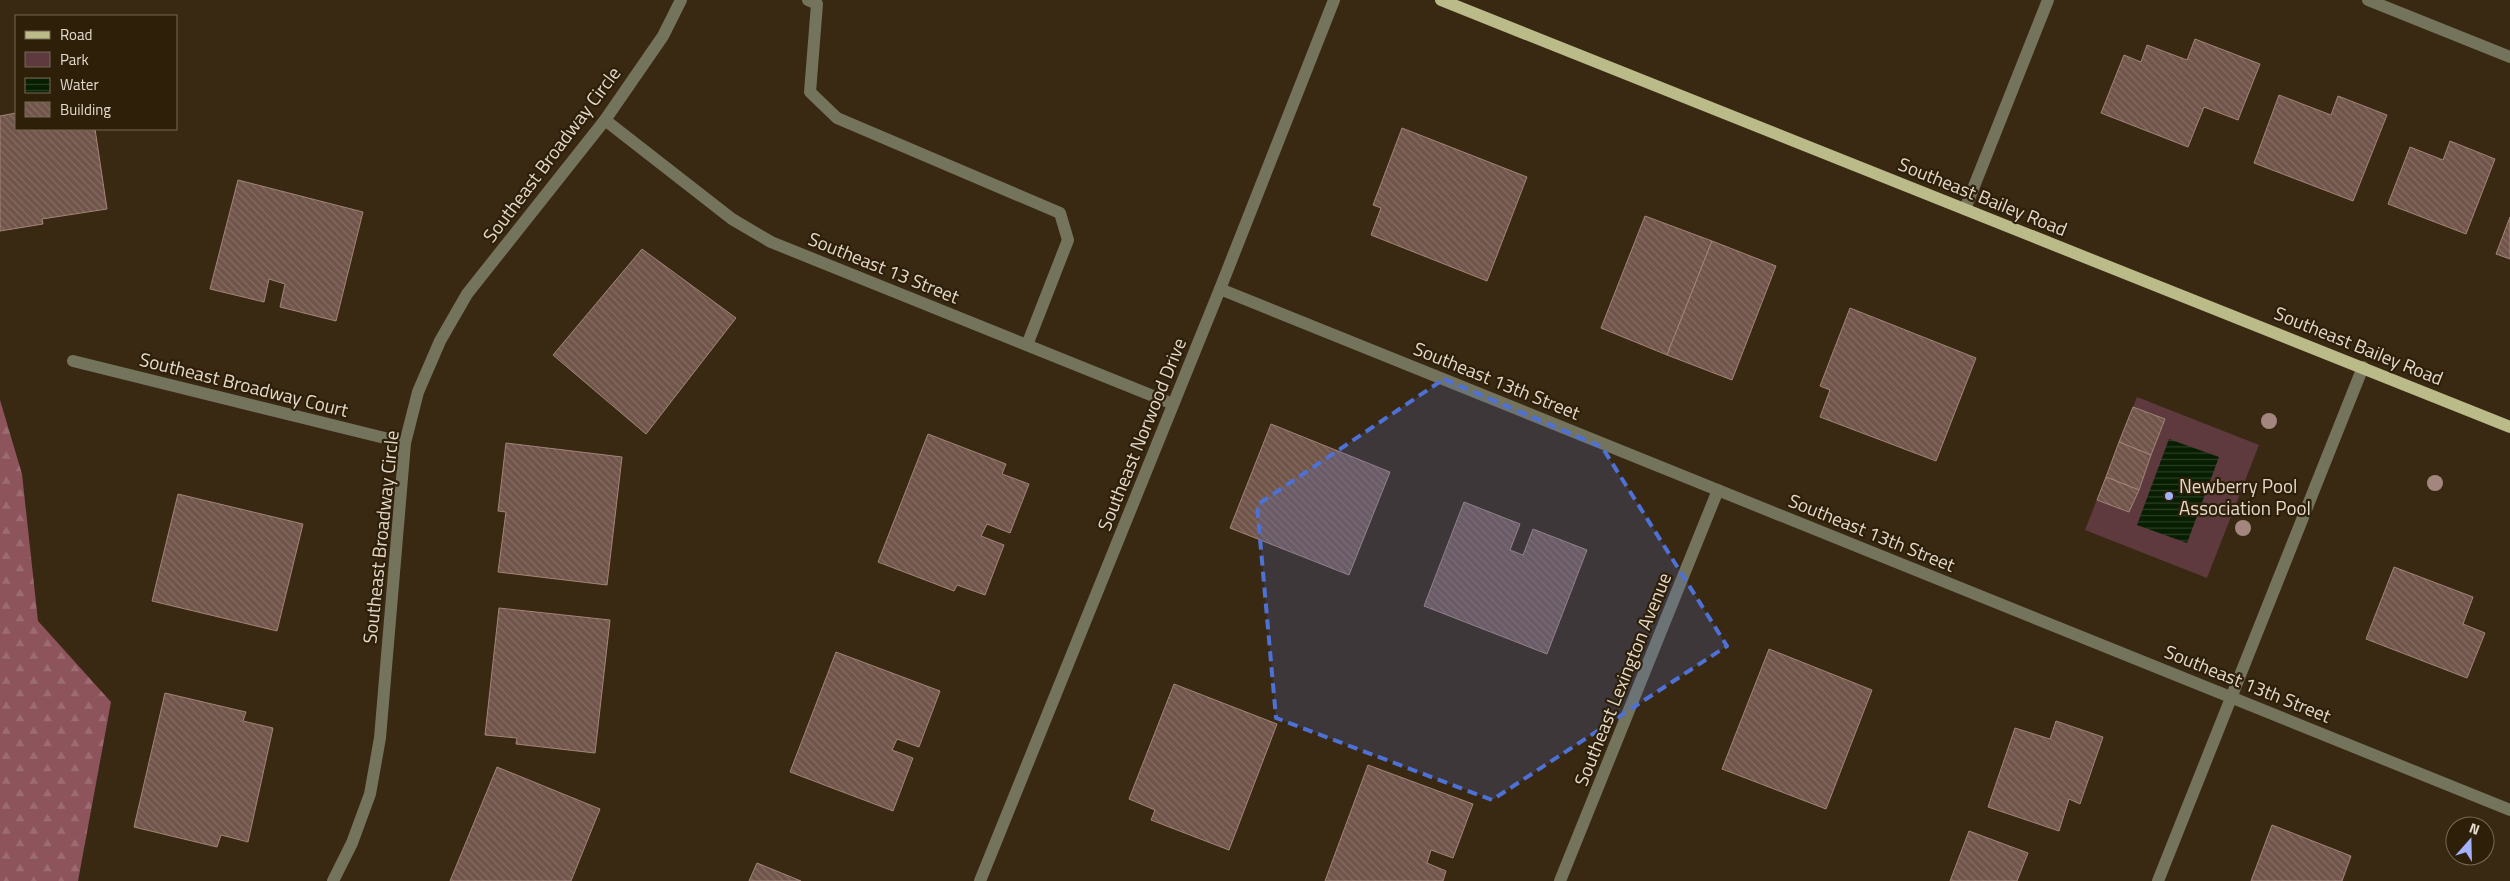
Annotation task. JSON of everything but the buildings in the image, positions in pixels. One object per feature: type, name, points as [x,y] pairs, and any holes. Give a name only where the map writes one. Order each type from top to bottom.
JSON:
[{"type":"main road","name":"Southeast Bailey Road","points":[[1441,0],[2510,427]]},
{"type":"street","name":"Southeast Broadway Circle","points":[[333,881],[352,843],[370,794],[380,738],[405,443],[418,392],[440,341],[467,294],[605,120],[663,36],[681,0]]},
{"type":"street","points":[[808,0],[817,4],[810,92],[837,118],[1060,213],[1068,240],[1026,345]]},
{"type":"street","name":"Southeast Norwood Drive","points":[[980,881],[1220,289],[1334,0]]},
{"type":"street","points":[[1965,209],[2048,0]]},
{"type":"street","points":[[2368,0],[2510,57]]},
{"type":"street","name":"Southeast 13 Street","points":[[605,120],[732,219],[771,242],[1173,404]]},
{"type":"street","name":"Southeast 13th Street","points":[[1220,289],[2510,810]]},
{"type":"street","name":"Southeast Broadway Court","points":[[74,361],[405,443]]},
{"type":"street","points":[[2158,881],[2363,367]]},
{"type":"street","name":"Southeast Lexington Avenue","points":[[1560,881],[1718,490]]},
{"type":"highlighted area","points":[[1444,379],[1602,447],[1727,646],[1492,800],[1276,718],[1257,505]]},
{"type":"green space","name":"Newberry Pool Association Pool","points":[[2137,397],[2259,445],[2207,578],[2085,530]]},
{"type":"green space","points":[[0,400],[22,474],[38,621],[111,702],[78,881],[0,881]]},
{"type":"water","name":"Newberry Pool Association Pool","points":[[2169,439],[2219,457],[2187,543],[2137,525]]},
{"type":"place","name":"Newberry Pool Association Pool","points":[[2169,496]]}]
